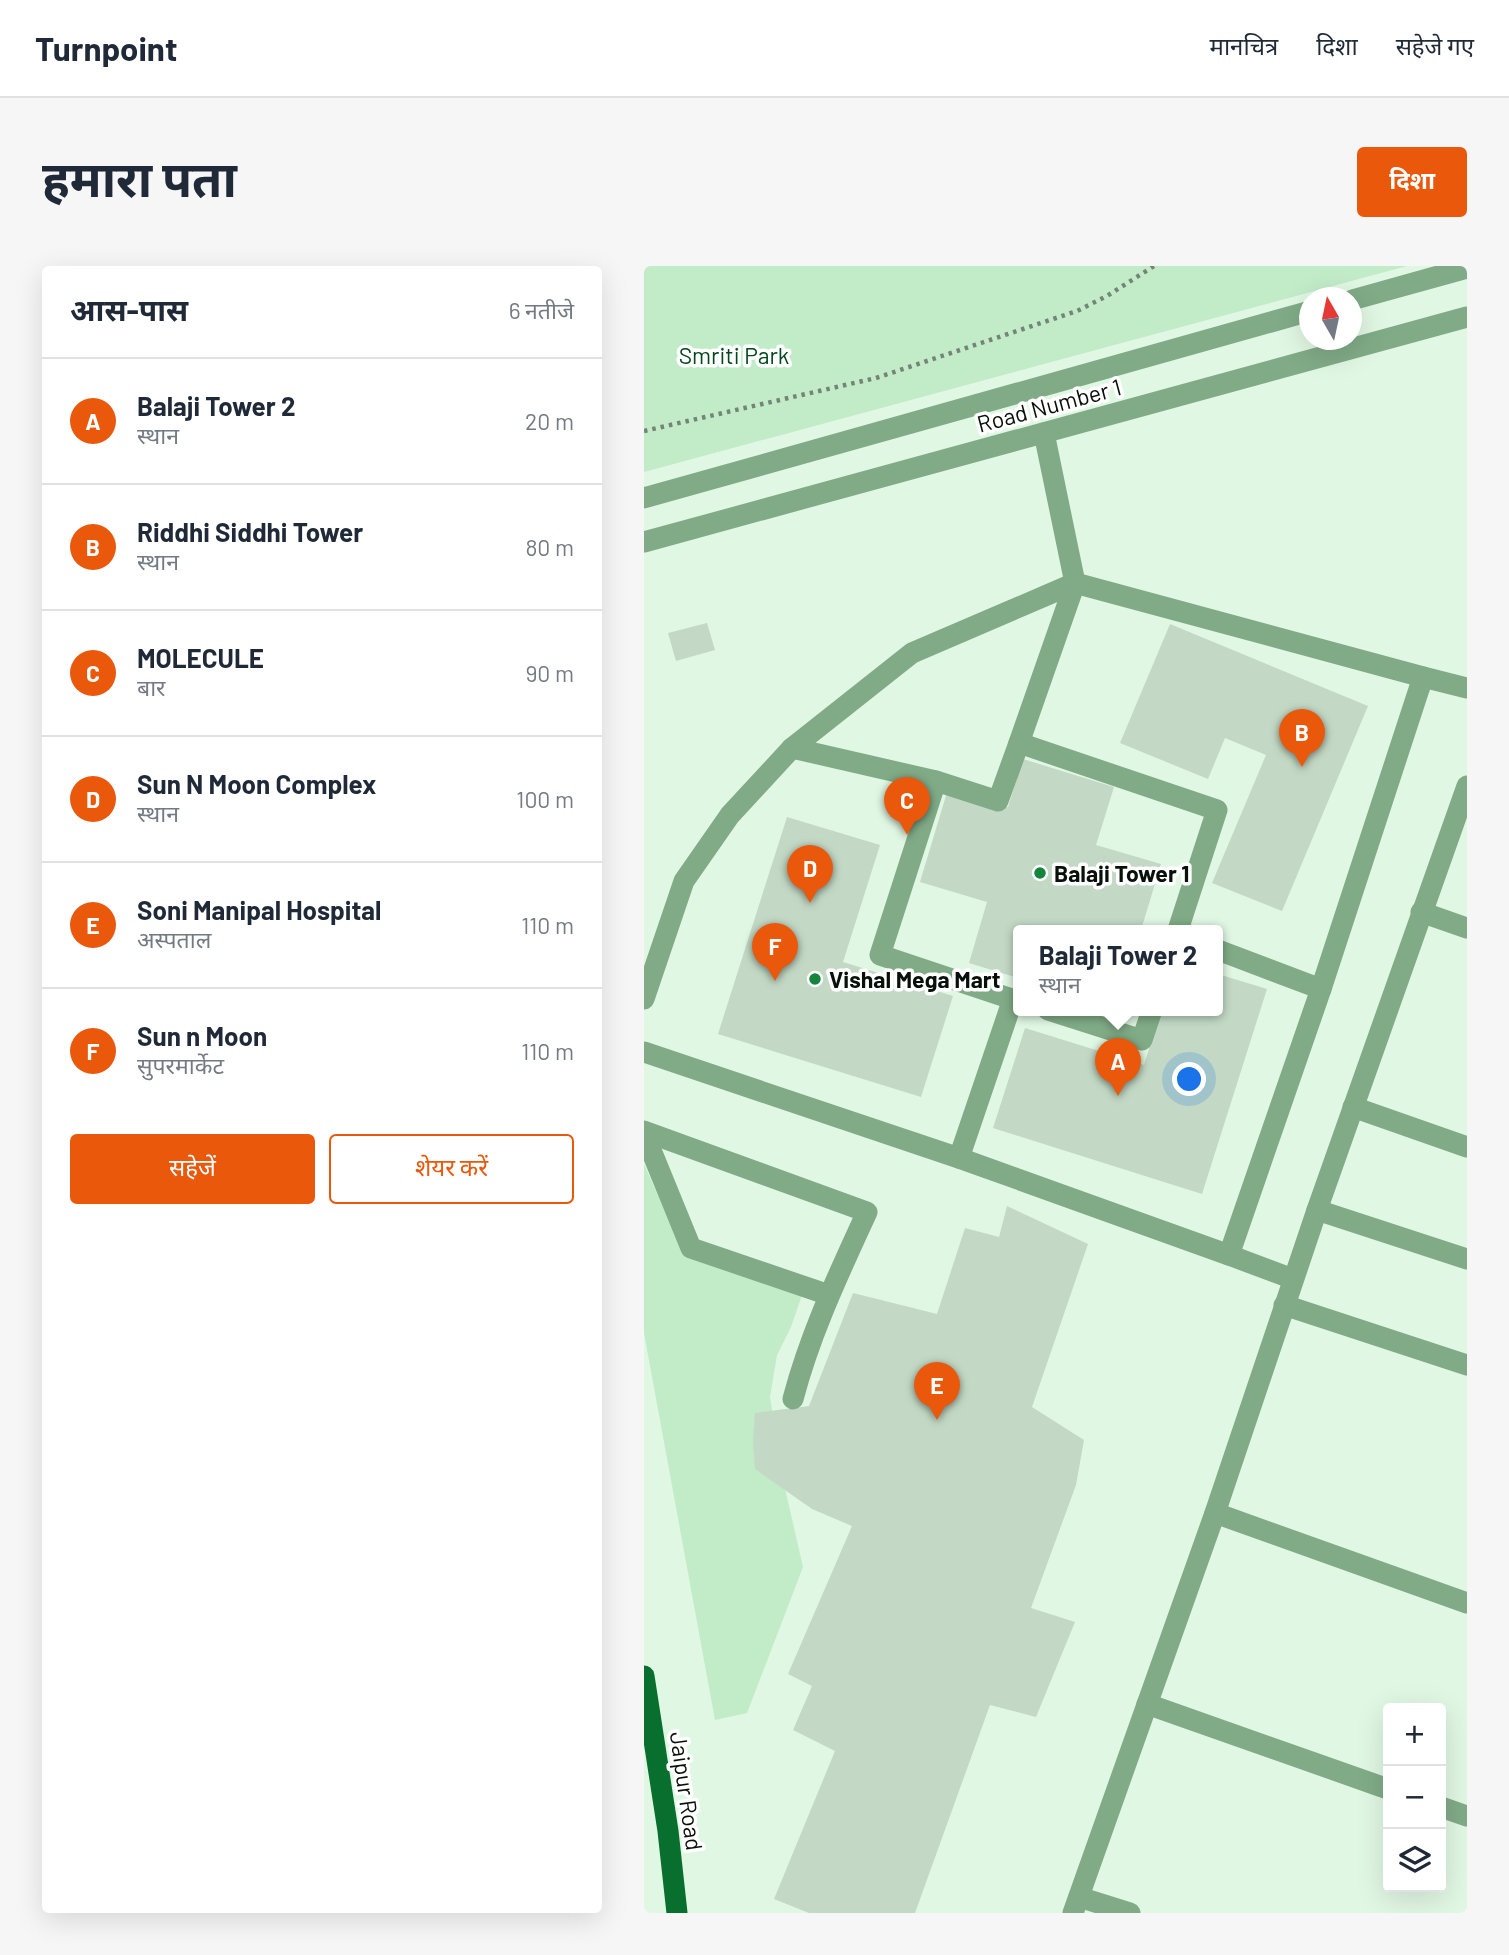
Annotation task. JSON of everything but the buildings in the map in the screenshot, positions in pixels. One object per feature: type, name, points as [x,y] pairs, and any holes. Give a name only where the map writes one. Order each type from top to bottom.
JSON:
[{"type":"main road","name":"Jaipur Road","points":[[644,1676],[677,1913]]},
{"type":"street","points":[[1362,297],[1467,268]]},
{"type":"street","name":"Road Number 1","points":[[644,498],[1299,314]]},
{"type":"street","name":"Road Number 1","points":[[644,542],[1467,317]]},
{"type":"street","points":[[792,748],[936,781],[998,801],[1075,583],[1044,433]]},
{"type":"street","points":[[644,999],[684,881],[730,815],[792,748],[912,653],[1075,583],[1467,688]]},
{"type":"street","points":[[1229,1255],[1321,989],[1423,677]]},
{"type":"street","points":[[1020,743],[1217,810],[1180,925]]},
{"type":"street","points":[[936,781],[880,955],[1013,999]]},
{"type":"street","points":[[1130,1913],[1076,1905],[1467,786]]},
{"type":"street","points":[[1421,912],[1467,928]]},
{"type":"street","points":[[1223,952],[1321,989]]},
{"type":"street","points":[[959,1158],[1013,1008]]},
{"type":"street","points":[[1067,1016],[1142,1040],[1150,1016]]},
{"type":"street","points":[[644,1052],[959,1158],[1293,1279]]},
{"type":"street","points":[[1353,1107],[1467,1147]]},
{"type":"street","points":[[644,1132],[691,1248],[829,1295]]},
{"type":"street","points":[[644,1132],[867,1212],[829,1295],[793,1399]]},
{"type":"street","points":[[1317,1210],[1467,1259]]},
{"type":"street","points":[[1284,1305],[1467,1365]]},
{"type":"street","points":[[1214,1513],[1467,1603]]},
{"type":"street","points":[[1147,1704],[1383,1787]]},
{"type":"street","points":[[1446,1809],[1467,1816]]},
{"type":"path","points":[[644,431],[876,379],[1077,311],[1107,296],[1154,266]]},
{"type":"green space","name":"Smriti Park","points":[[644,266],[1407,266],[1329,287],[1299,287],[1299,295],[644,472]]},
{"type":"green space","points":[[644,1164],[685,1257],[802,1295],[791,1327],[777,1355],[770,1397],[783,1480],[803,1567],[747,1713],[715,1720],[644,1333]]},
{"type":"place","name":"Riddhi Siddhi Tower","points":[[1302,767]]},
{"type":"place","name":"MOLECULE","points":[[907,835]]},
{"type":"place","name":"Balaji Tower 1","points":[[1040,873]]},
{"type":"place","name":"Sun N Moon Complex","points":[[810,903]]},
{"type":"place","name":"Vishal Mega Mart","points":[[815,979]]},
{"type":"place","name":"Sun n Moon","points":[[775,981]]},
{"type":"place","name":"Balaji Tower 2","points":[[1118,1096]]},
{"type":"place","name":"Soni Manipal Hospital","points":[[937,1420]]}]
